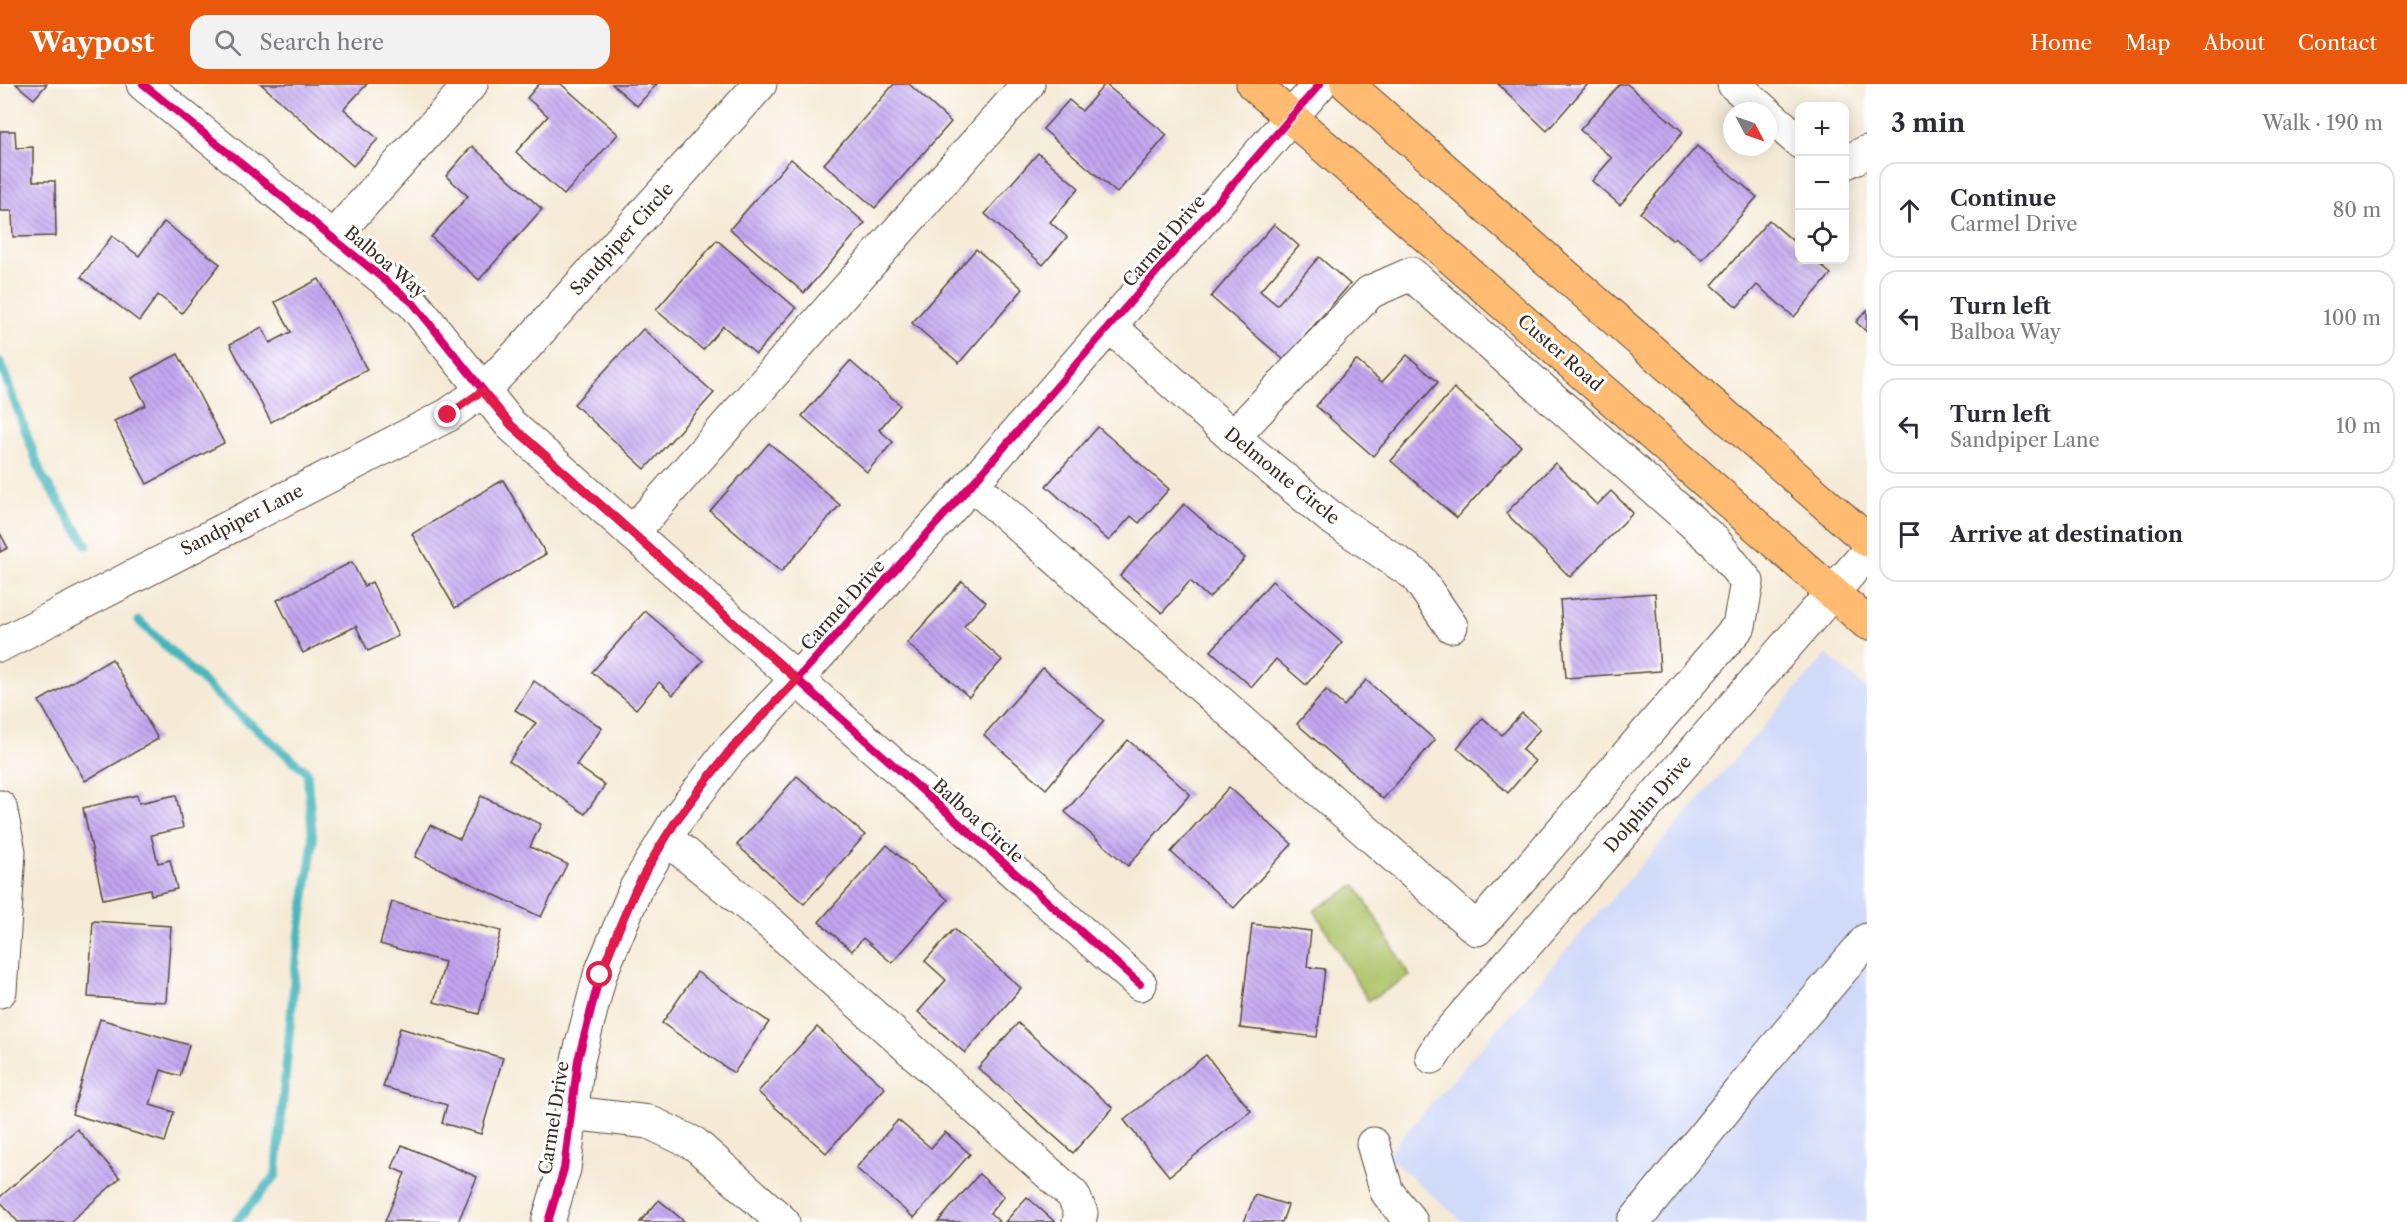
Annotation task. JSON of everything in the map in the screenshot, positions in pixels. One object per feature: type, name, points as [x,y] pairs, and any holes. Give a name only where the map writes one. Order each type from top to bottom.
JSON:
[{"type":"main road","name":"Custer Road","points":[[1253,84],[1867,623]]},
{"type":"main road","points":[[1347,84],[1867,540]]},
{"type":"street","name":"Balboa Way","points":[[143,84],[413,303],[511,425],[797,680]]},
{"type":"street","points":[[332,238],[471,84]]},
{"type":"street","name":"Sandpiper Circle","points":[[482,391],[525,347],[760,84]]},
{"type":"street","points":[[632,533],[1029,84]]},
{"type":"street","name":"Carmel Drive","points":[[548,1222],[564,1169],[578,1060],[600,975],[636,888],[666,838],[729,751],[797,680],[972,484],[1320,84]]},
{"type":"street","points":[[1734,84],[1754,102]]},
{"type":"street","points":[[1777,122],[1795,138]]},
{"type":"street","points":[[972,484],[1477,928],[1739,626],[1747,582],[1715,542],[1411,274],[1370,292],[1233,438]]},
{"type":"street","name":"Delmonte Circle","points":[[1110,326],[1233,438],[1329,516],[1416,575],[1451,626]]},
{"type":"street","name":"Sandpiper Lane","points":[[0,645],[448,415],[482,391]]},
{"type":"street","name":"Dolphin Drive","points":[[1432,1057],[1446,1035],[1867,553]]},
{"type":"street","name":"Balboa Circle","points":[[797,680],[1140,984]]},
{"type":"street","points":[[0,807],[9,852],[3,893],[0,991]]},
{"type":"street","points":[[666,838],[771,924],[1073,1195],[1081,1213],[1079,1222]]},
{"type":"street","points":[[1634,1222],[1765,1060],[1867,940]]},
{"type":"street","points":[[572,1113],[649,1122],[696,1144],[783,1222]]},
{"type":"street","points":[[1373,1144],[1387,1192],[1411,1222]]},
{"type":"shaded area","points":[[1827,654],[1867,689],[1867,1222],[1463,1222],[1386,1155]]},
{"type":"green space","points":[[1356,885],[1410,976],[1368,1001],[1314,910]]},
{"type":"building","points":[[16,84],[47,84],[34,99]]},
{"type":"building","points":[[261,84],[367,84],[344,109],[378,139],[353,166]]},
{"type":"building","points":[[539,84],[561,84],[618,134],[564,195],[516,152],[548,116],[527,98]]},
{"type":"building","points":[[612,84],[657,84],[637,106]]},
{"type":"building","points":[[894,84],[909,84],[951,122],[875,208],[824,164]]},
{"type":"building","points":[[1105,84],[1167,135],[1117,193],[1043,129],[1069,100],[1082,111]]},
{"type":"building","points":[[1498,84],[1588,84],[1547,131]]},
{"type":"building","points":[[1620,84],[1627,84],[1683,132],[1620,205],[1592,181],[1612,158],[1580,130]]},
{"type":"building","points":[[0,131],[15,131],[16,148],[33,147],[33,181],[55,181],[56,236],[13,237],[12,211],[0,211]]},
{"type":"building","points":[[472,146],[542,209],[479,280],[431,237],[468,196],[446,176]]},
{"type":"building","points":[[1697,146],[1757,197],[1702,260],[1675,237],[1672,240],[1640,213]]},
{"type":"building","points":[[1038,153],[1079,188],[1050,222],[1067,237],[1043,265],[985,214]]},
{"type":"building","points":[[791,159],[865,223],[804,293],[730,229]]},
{"type":"building","points":[[1769,220],[1795,243],[1795,264],[1819,264],[1831,274],[1794,317],[1757,285],[1737,307],[1712,285]]},
{"type":"building","points":[[164,222],[220,264],[182,313],[158,295],[139,321],[81,277],[112,236],[139,256]]},
{"type":"building","points":[[1274,224],[1299,246],[1260,291],[1277,305],[1319,257],[1350,284],[1284,360],[1211,297]]},
{"type":"building","points":[[717,240],[796,308],[756,354],[723,326],[703,350],[656,310]]},
{"type":"building","points":[[976,249],[1023,289],[959,363],[912,323]]},
{"type":"building","points":[[319,279],[367,370],[271,422],[230,344],[262,327],[270,343],[291,332],[275,302]]},
{"type":"building","points":[[1867,310],[1867,332],[1856,322]]},
{"type":"building","points":[[643,329],[714,393],[645,469],[574,404]]},
{"type":"building","points":[[178,354],[224,443],[147,484],[114,421],[146,405],[132,378]]},
{"type":"building","points":[[1407,355],[1438,382],[1373,456],[1316,406],[1356,360],[1382,382]]},
{"type":"building","points":[[850,361],[900,405],[879,430],[893,442],[867,472],[802,416]]},
{"type":"building","points":[[1454,388],[1521,446],[1457,518],[1391,461]]},
{"type":"building","points":[[1098,427],[1169,489],[1139,523],[1131,516],[1109,541],[1046,486]]},
{"type":"building","points":[[769,443],[840,505],[781,572],[710,511]]},
{"type":"building","points":[[1555,463],[1597,505],[1611,491],[1633,513],[1570,577],[1506,513]]},
{"type":"building","points":[[503,480],[546,554],[455,608],[412,534]]},
{"type":"building","points":[[1184,504],[1245,558],[1209,598],[1190,581],[1162,613],[1120,576]]},
{"type":"building","points":[[0,533],[8,548],[0,552]]},
{"type":"building","points":[[352,562],[364,586],[372,582],[398,636],[368,651],[356,626],[303,653],[277,600]]},
{"type":"building","points":[[962,581],[986,602],[964,626],[1002,660],[969,697],[907,643]]},
{"type":"building","points":[[1272,581],[1342,643],[1306,685],[1276,659],[1252,687],[1211,651]]},
{"type":"building","points":[[1655,593],[1660,671],[1566,678],[1560,600]]},
{"type":"building","points":[[645,611],[703,661],[673,695],[659,682],[636,709],[592,672]]},
{"type":"building","points":[[112,659],[158,739],[85,781],[39,701]]},
{"type":"building","points":[[1043,668],[1104,721],[1046,789],[984,735]]},
{"type":"building","points":[[1366,680],[1435,740],[1383,799],[1297,724],[1326,690],[1344,706]]},
{"type":"building","points":[[534,681],[602,728],[576,765],[605,785],[585,814],[509,761],[536,723],[515,710]]},
{"type":"building","points":[[1522,713],[1540,729],[1522,750],[1535,761],[1508,793],[1457,748],[1483,718],[1502,735]]},
{"type":"building","points":[[1128,740],[1190,794],[1128,866],[1065,812]]},
{"type":"building","points":[[797,776],[865,835],[804,904],[737,845]]},
{"type":"building","points":[[1229,787],[1292,844],[1234,908],[1171,852]]},
{"type":"building","points":[[137,795],[139,803],[176,795],[183,828],[151,835],[158,863],[170,860],[177,889],[151,895],[150,889],[103,899],[83,808]]},
{"type":"building","points":[[481,796],[541,824],[530,847],[567,864],[541,917],[415,857],[430,825],[460,839]]},
{"type":"building","points":[[887,845],[948,900],[892,963],[863,938],[852,951],[819,922]]},
{"type":"building","points":[[392,902],[501,931],[479,1014],[434,1002],[445,962],[380,944]]},
{"type":"building","points":[[93,921],[171,926],[166,1002],[88,997]]},
{"type":"building","points":[[1252,924],[1311,931],[1307,967],[1325,969],[1317,1037],[1240,1028]]},
{"type":"building","points":[[954,929],[1021,988],[965,1053],[918,1012],[946,980],[925,961]]},
{"type":"building","points":[[697,972],[769,1022],[734,1073],[662,1023]]},
{"type":"building","points":[[100,1019],[189,1045],[180,1076],[161,1070],[150,1105],[174,1112],[165,1142],[72,1114]]},
{"type":"building","points":[[1018,1023],[1113,1108],[1073,1153],[978,1068]]},
{"type":"building","points":[[817,1027],[885,1088],[826,1153],[758,1092]]},
{"type":"building","points":[[400,1028],[503,1058],[481,1134],[442,1123],[447,1105],[383,1087]]},
{"type":"building","points":[[1206,1055],[1251,1111],[1169,1176],[1124,1120]]},
{"type":"building","points":[[898,1120],[931,1148],[945,1132],[970,1154],[914,1218],[856,1168]]},
{"type":"building","points":[[77,1129],[120,1178],[70,1222],[18,1222],[0,1201],[0,1197]]},
{"type":"building","points":[[402,1145],[477,1177],[458,1222],[385,1221],[405,1173],[392,1168]]},
{"type":"building","points":[[979,1174],[1004,1196],[990,1213],[1000,1222],[938,1222]]},
{"type":"building","points":[[1255,1195],[1288,1205],[1282,1222],[1244,1222]]},
{"type":"building","points":[[1027,1197],[1055,1222],[1005,1222]]},
{"type":"building","points":[[659,1200],[685,1222],[640,1222]]},
{"type":"waterway","points":[[0,362],[42,476],[87,545]]},
{"type":"waterway","points":[[139,621],[226,703],[307,772],[313,842],[297,951],[276,1175],[236,1222]]},
{"type":"cycle path","points":[[143,84],[413,303],[511,425],[1140,984]]},
{"type":"cycle path","points":[[548,1222],[564,1169],[578,1060],[600,975],[636,888],[676,821],[729,751],[797,679],[972,484],[1320,84]]},
{"type":"route","points":[[448,415],[482,391],[511,425],[797,680],[729,751],[676,821],[636,888],[600,975]]}]
